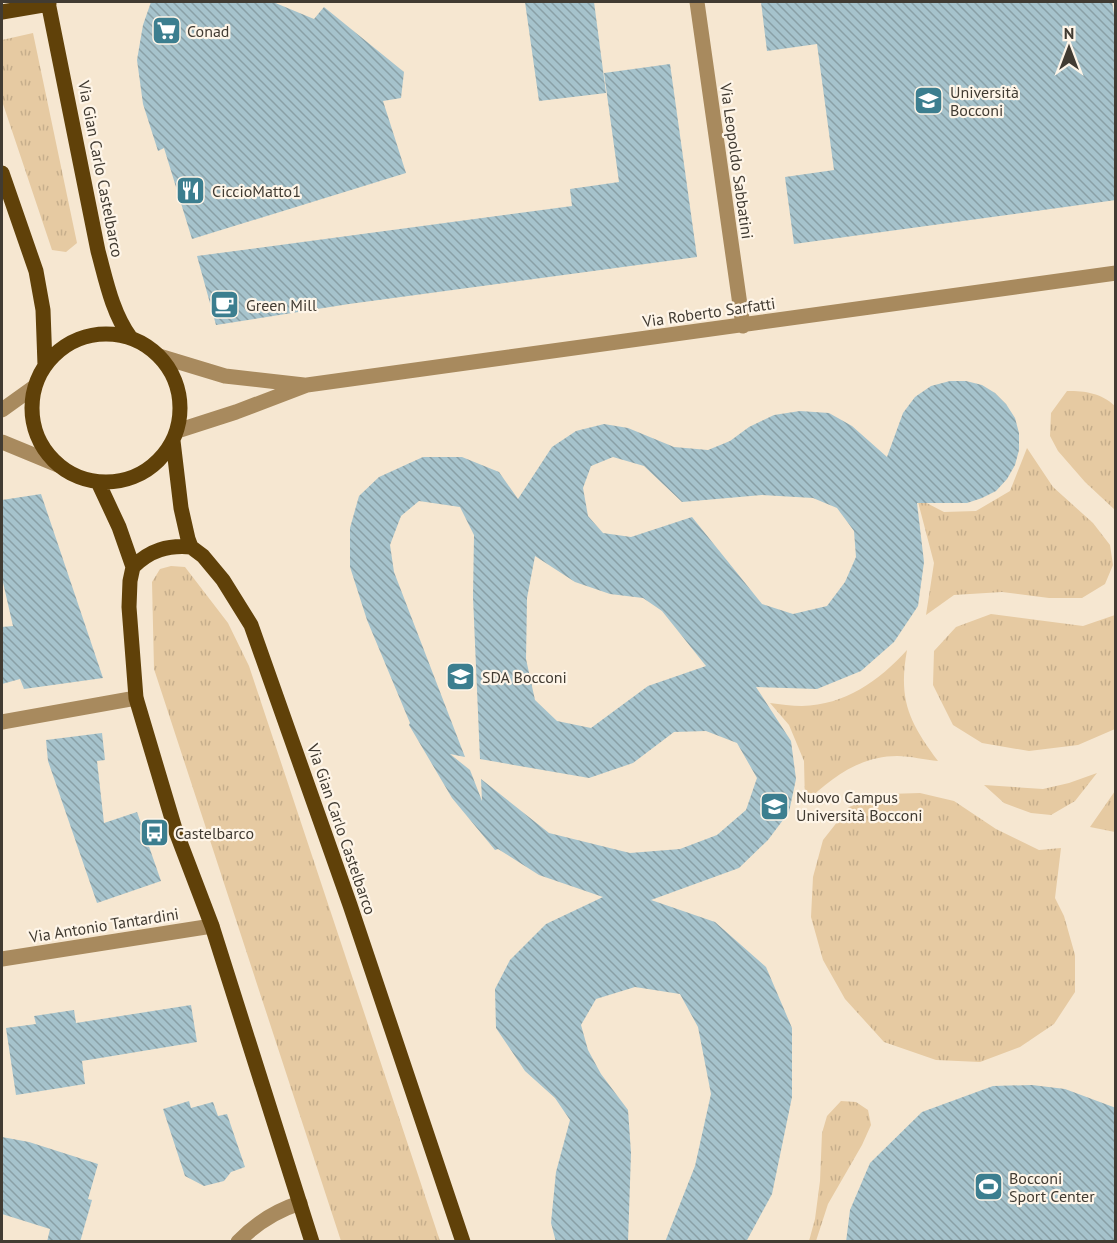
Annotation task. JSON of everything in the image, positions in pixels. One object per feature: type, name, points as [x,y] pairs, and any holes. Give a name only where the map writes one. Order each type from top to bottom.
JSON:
[{"type":"main road","points":[[2,12],[53,2]]},
{"type":"main road","name":"Via Gian Carlo Castelbarco","points":[[53,2],[98,251],[109,291],[122,325],[130,338]]},
{"type":"main road","points":[[2,173],[36,271],[43,310],[45,365]]},
{"type":"main road","points":[[175,436],[157,462],[142,473],[125,480],[98,482],[79,478],[58,465],[44,450],[35,433],[31,415],[34,387],[45,365],[67,344],[84,337],[103,334],[130,338],[146,346],[159,356],[171,373],[178,390],[180,408],[175,436],[181,508],[191,547],[162,548],[141,559],[134,567],[130,581],[129,607],[136,698],[175,829],[212,926],[312,1242]]},
{"type":"main road","points":[[98,482],[134,567]]},
{"type":"main road","name":"Via Gian Carlo Castelbarco","points":[[191,547],[223,580],[251,625],[350,905],[463,1242]]},
{"type":"street","name":"Via Leopoldo Sabbatini","points":[[697,2],[743,326]]},
{"type":"street","name":"Via Roberto Sarfatti","points":[[175,436],[307,385],[1116,273]]},
{"type":"street","name":"Via Roberto Sarfatti","points":[[159,356],[225,376],[307,385]]},
{"type":"street","points":[[2,410],[34,387]]},
{"type":"street","points":[[2,442],[58,465]]},
{"type":"street","points":[[2,722],[136,698]]},
{"type":"street","name":"Via Antonio Tantardini","points":[[2,959],[212,926]]},
{"type":"street","points":[[238,1242],[249,1229],[275,1212],[300,1203]]},
{"type":"green space","points":[[33,33],[77,243],[66,252],[52,250],[2,101],[2,40]]},
{"type":"green space","points":[[1067,391],[1093,394],[1115,406],[1115,510],[1085,482],[1058,451],[1050,436],[1051,413]]},
{"type":"green space","points":[[1027,448],[1053,487],[1093,523],[1110,545],[1113,565],[1105,584],[1082,598],[1049,598],[1002,592],[954,595],[926,615],[934,563],[917,498],[944,512],[976,511],[1010,491]]},
{"type":"green space","points":[[171,566],[185,567],[228,623],[249,666],[440,1241],[341,1241],[154,669],[152,582],[160,569]]},
{"type":"green space","points":[[991,614],[1083,626],[1115,615],[1115,729],[1078,745],[1029,751],[982,743],[953,725],[933,685],[934,651],[956,627]]},
{"type":"green space","points":[[907,650],[904,683],[908,710],[920,734],[938,761],[897,756],[870,760],[846,770],[805,803],[804,761],[789,725],[770,703],[798,706],[818,705],[847,696],[885,672]]},
{"type":"green space","points":[[1097,773],[1075,801],[1051,815],[1031,813],[1004,803],[984,785],[1043,789]]},
{"type":"green space","points":[[1115,791],[1115,832],[1090,827]]},
{"type":"green space","points":[[920,793],[954,801],[996,829],[1039,850],[1061,848],[1055,898],[1064,916],[1075,955],[1075,992],[1054,1024],[1020,1047],[980,1062],[936,1060],[884,1042],[845,999],[823,960],[811,917],[813,877],[823,840],[849,807],[888,794]]},
{"type":"green space","points":[[841,1101],[856,1102],[868,1110],[871,1125],[828,1204],[816,1241],[809,1241],[815,1219],[820,1181],[822,1133],[827,1116]]},
{"type":"building","points":[[151,2],[273,2],[314,19],[324,7],[404,72],[401,98],[383,101],[406,173],[192,239],[164,148],[158,151],[143,104],[137,60],[143,25]]},
{"type":"building","points":[[525,2],[594,2],[606,93],[539,101]]},
{"type":"building","name":"Università Bocconi","points":[[761,2],[1112,2],[1116,25],[1116,200],[794,244],[785,177],[834,170],[817,44],[767,51]]},
{"type":"building","points":[[670,64],[697,257],[349,304],[216,325],[197,256],[572,206],[570,189],[619,182],[604,73]]},
{"type":"building","points":[[950,381],[966,381],[982,385],[995,393],[1015,418],[1019,433],[1019,450],[1015,465],[1007,479],[996,491],[982,498],[967,503],[917,503],[924,562],[918,606],[894,642],[861,671],[817,689],[756,687],[791,741],[796,779],[789,812],[768,840],[739,868],[651,900],[715,922],[766,967],[792,1028],[792,1097],[772,1194],[746,1242],[665,1242],[695,1166],[711,1094],[698,1027],[680,994],[635,987],[596,999],[581,1025],[588,1050],[601,1074],[628,1110],[631,1153],[628,1242],[556,1242],[551,1223],[556,1172],[570,1120],[555,1098],[525,1071],[496,1028],[495,989],[510,960],[546,924],[603,897],[539,875],[498,849],[495,850],[452,798],[409,725],[367,620],[350,567],[350,528],[359,496],[379,477],[423,457],[462,457],[499,472],[518,499],[552,447],[576,431],[604,424],[628,428],[674,447],[708,450],[730,441],[749,427],[774,415],[800,411],[829,413],[852,426],[887,457],[903,413],[915,397],[931,386]],"holes":[[[613,457],[644,466],[682,502],[762,495],[813,498],[837,508],[854,531],[856,557],[845,582],[827,606],[793,614],[762,604],[692,517],[631,537],[603,533],[588,516],[583,488],[591,466]],[[419,501],[460,507],[474,535],[473,597],[480,759],[589,778],[633,763],[674,732],[706,731],[737,743],[757,778],[746,810],[717,835],[680,849],[630,853],[549,833],[481,779],[482,801],[470,770],[450,754],[465,757],[394,572],[390,545],[401,516]],[[535,556],[575,582],[610,594],[643,598],[662,611],[706,666],[648,686],[591,728],[557,721],[535,700],[526,659],[527,598]]]},
{"type":"building","points":[[41,494],[103,678],[24,689],[20,679],[2,684],[2,627],[13,626],[2,578],[2,500]]},
{"type":"building","points":[[102,733],[105,760],[97,761],[104,823],[137,812],[161,881],[97,903],[48,761],[46,740]]},
{"type":"building","points":[[191,1005],[197,1042],[82,1061],[85,1084],[16,1095],[6,1028],[36,1024],[34,1016],[74,1010],[76,1023]]},
{"type":"building","name":"Bocconi Sport Center","points":[[1032,1085],[1065,1089],[1116,1108],[1116,1242],[846,1242],[850,1210],[870,1163],[922,1112],[993,1086]]},
{"type":"building","points":[[189,1101],[191,1108],[213,1102],[218,1116],[227,1114],[245,1167],[231,1172],[224,1181],[204,1186],[185,1176],[163,1109]]},
{"type":"building","points":[[2,1137],[29,1142],[98,1164],[88,1199],[92,1200],[80,1242],[47,1242],[50,1229],[2,1214]]},
{"type":"place","name":"Conad","points":[[166,31]]},
{"type":"place","name":"Università Bocconi","points":[[929,101]]},
{"type":"place","name":"CiccioMatto1","points":[[191,191]]},
{"type":"place","name":"Green Mill","points":[[225,305]]},
{"type":"place","name":"SDA Bocconi","points":[[461,677]]},
{"type":"place","name":"Nuovo Campus Università Bocconi","points":[[775,806]]},
{"type":"place","name":"Castelbarco","points":[[154,833]]},
{"type":"place","name":"Bocconi Sport Center","points":[[988,1187]]}]
